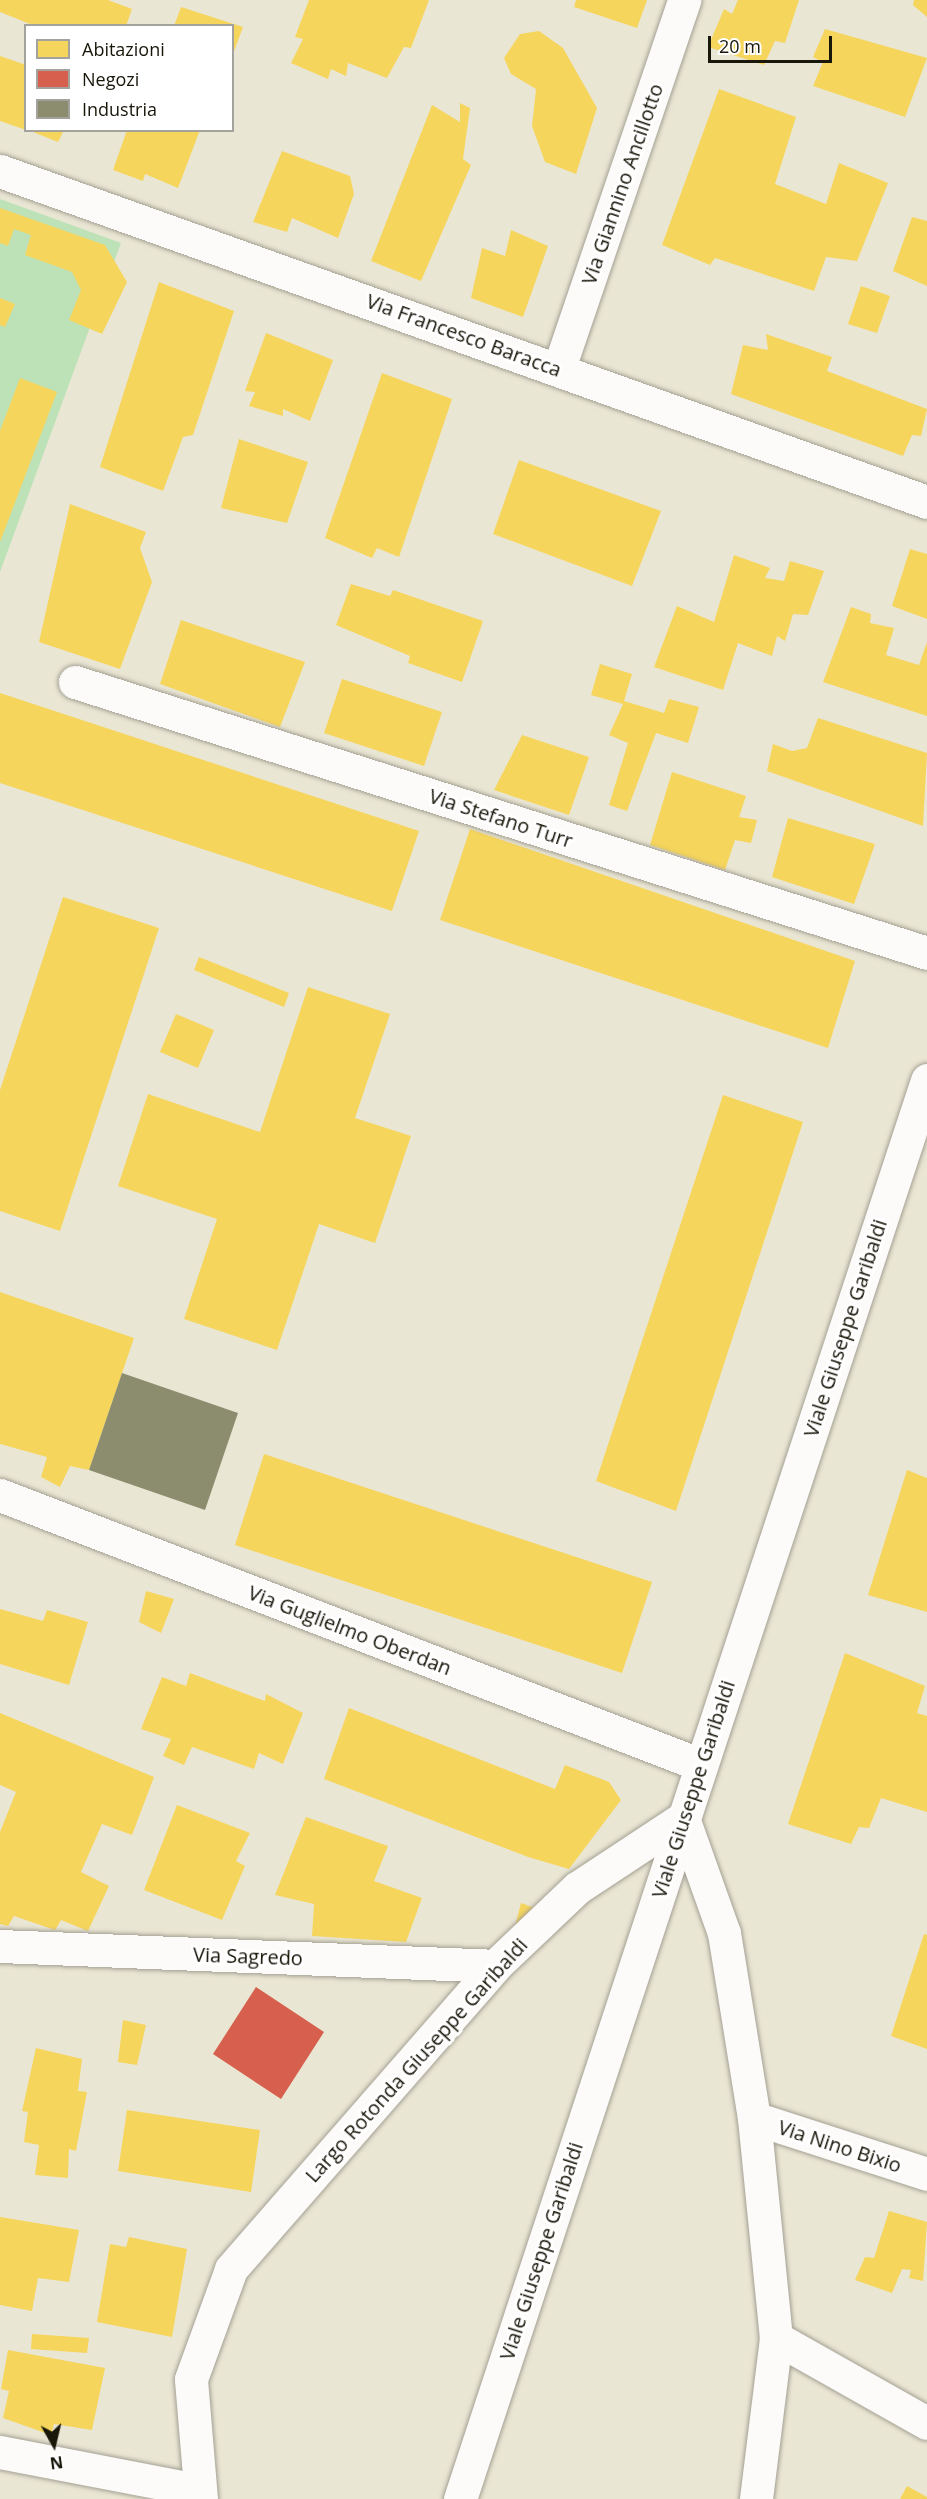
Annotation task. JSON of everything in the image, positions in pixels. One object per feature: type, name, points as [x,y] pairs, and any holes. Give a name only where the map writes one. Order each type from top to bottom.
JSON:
[{"type":"street","name":"Via Giannino Ancillotto","points":[[559,368],[684,0]]},
{"type":"street","name":"Via Francesco Baracca","points":[[0,171],[559,368],[927,502]]},
{"type":"street","name":"Via Stefano Turr","points":[[75,682],[927,953]]},
{"type":"street","name":"Viale Giuseppe Garibaldi","points":[[460,2499],[927,1080]]},
{"type":"street","name":"Via Guglielmo Oberdan","points":[[0,1495],[701,1765]]},
{"type":"street","name":"Largo Rotonda Giuseppe Garibaldi","points":[[199,2494],[191,2379],[231,2269],[495,1966],[576,1888],[683,1818]]},
{"type":"street","points":[[683,1818],[724,1933],[754,2118],[776,2338],[756,2499]]},
{"type":"street","name":"Via Sagredo","points":[[0,1946],[495,1966]]},
{"type":"street","name":"Via Nino Bixio","points":[[754,2118],[927,2174]]},
{"type":"street","points":[[776,2338],[927,2422]]},
{"type":"street","points":[[0,2452],[199,2494]]},
{"type":"green space","points":[[0,199],[121,243],[0,572]]},
{"type":"building: Abitazioni","points":[[0,0],[108,0],[132,9],[127,24],[30,24],[0,12]]},
{"type":"building: Abitazioni","points":[[309,0],[429,0],[411,48],[404,47],[387,78],[348,63],[346,76],[331,69],[328,79],[291,63],[303,39],[295,37]]},
{"type":"building: Abitazioni","points":[[576,0],[647,0],[637,28],[574,7]]},
{"type":"building: Abitazioni","points":[[738,0],[799,0],[785,43],[775,41],[764,65],[708,47],[724,9],[732,14]]},
{"type":"building: Abitazioni","points":[[914,0],[927,0],[927,17],[913,5]]},
{"type":"building: Abitazioni","points":[[181,7],[234,24],[175,24]]},
{"type":"building: Abitazioni","points":[[234,24],[243,27],[234,51]]},
{"type":"building: Abitazioni","points":[[825,29],[927,58],[905,117],[813,86],[823,62],[813,57]]},
{"type":"building: Abitazioni","points":[[539,31],[563,48],[597,108],[576,174],[545,162],[532,126],[536,89],[511,74],[504,58],[520,34]]},
{"type":"building: Abitazioni","points":[[0,56],[24,64],[24,129],[0,121]]},
{"type":"building: Abitazioni","points":[[719,89],[796,117],[775,184],[826,204],[839,163],[888,183],[857,261],[826,257],[814,291],[715,258],[710,265],[662,245]]},
{"type":"building: Abitazioni","points":[[460,103],[470,108],[463,159],[471,165],[421,281],[371,261],[432,105],[460,122]]},
{"type":"building: Abitazioni","points":[[33,132],[63,132],[58,142]]},
{"type":"building: Abitazioni","points":[[126,132],[199,132],[178,188],[145,174],[143,181],[113,170]]},
{"type":"building: Abitazioni","points":[[282,151],[350,176],[354,194],[338,238],[292,218],[287,232],[253,222]]},
{"type":"building: Abitazioni","points":[[0,208],[105,245],[127,282],[102,334],[69,320],[81,290],[72,272],[25,255],[31,235],[14,229],[8,246],[0,243]]},
{"type":"building: Abitazioni","points":[[912,217],[927,221],[927,286],[893,271]]},
{"type":"building: Abitazioni","points":[[511,230],[548,246],[523,317],[471,298],[482,248],[505,256]]},
{"type":"building: Abitazioni","points":[[159,282],[234,311],[193,435],[183,437],[163,491],[100,467]]},
{"type":"building: Abitazioni","points":[[861,286],[890,296],[877,333],[848,324]]},
{"type":"building: Abitazioni","points":[[0,298],[15,304],[5,327],[0,325]]},
{"type":"building: Abitazioni","points":[[266,333],[333,360],[310,421],[283,409],[283,416],[249,406],[255,392],[245,391]]},
{"type":"building: Abitazioni","points":[[766,334],[832,357],[827,371],[927,409],[921,436],[912,435],[903,456],[731,394],[743,345],[768,350]]},
{"type":"building: Abitazioni","points":[[382,373],[452,399],[399,557],[377,548],[372,558],[325,538]]},
{"type":"building: Abitazioni","points":[[20,378],[57,392],[0,542],[0,431]]},
{"type":"building: Abitazioni","points":[[239,439],[308,462],[287,523],[221,508]]},
{"type":"building: Abitazioni","points":[[519,460],[661,511],[632,586],[493,534]]},
{"type":"building: Abitazioni","points":[[70,504],[146,532],[140,548],[152,582],[120,669],[39,642]]},
{"type":"building: Abitazioni","points":[[910,549],[927,554],[927,619],[892,606]]},
{"type":"building: Abitazioni","points":[[734,555],[770,568],[765,578],[784,581],[790,561],[824,571],[808,615],[793,614],[785,641],[777,636],[772,656],[738,643],[723,690],[654,667],[677,606],[714,622]]},
{"type":"building: Abitazioni","points":[[351,584],[390,596],[393,590],[483,621],[462,682],[408,663],[410,656],[336,625]]},
{"type":"building: Abitazioni","points":[[851,607],[871,614],[870,623],[894,628],[886,655],[919,665],[927,642],[927,716],[823,682]]},
{"type":"building: Abitazioni","points":[[181,620],[305,662],[280,727],[160,684]]},
{"type":"building: Abitazioni","points":[[600,664],[632,674],[624,701],[664,713],[669,699],[699,707],[688,743],[656,733],[627,811],[609,805],[628,743],[609,735],[623,704],[591,695]]},
{"type":"building: Abitazioni","points":[[342,679],[442,712],[424,766],[324,733]]},
{"type":"building: Abitazioni","points":[[0,693],[419,831],[392,911],[0,783]]},
{"type":"building: Abitazioni","points":[[818,718],[927,753],[923,826],[767,771],[773,744],[792,751],[807,748]]},
{"type":"building: Abitazioni","points":[[522,735],[589,757],[569,815],[494,790]]},
{"type":"building: Abitazioni","points":[[672,772],[746,796],[739,817],[757,820],[751,843],[735,840],[725,870],[650,845]]},
{"type":"building: Abitazioni","points":[[788,818],[875,844],[854,904],[772,877]]},
{"type":"building: Abitazioni","points":[[470,829],[855,961],[828,1048],[440,920]]},
{"type":"building: Abitazioni","points":[[63,897],[159,928],[60,1231],[0,1211],[0,1090]]},
{"type":"building: Abitazioni","points":[[199,957],[289,993],[284,1007],[194,970]]},
{"type":"building: Abitazioni","points":[[308,987],[390,1014],[355,1118],[411,1136],[375,1243],[319,1224],[277,1350],[184,1319],[217,1219],[118,1186],[148,1094],[260,1132]]},
{"type":"building: Abitazioni","points":[[176,1014],[214,1030],[198,1068],[160,1052]]},
{"type":"building: Abitazioni","points":[[723,1095],[803,1122],[676,1511],[596,1481]]},
{"type":"building: Abitazioni","points":[[0,1292],[134,1338],[89,1470],[70,1466],[60,1487],[41,1477],[47,1457],[0,1444]]},
{"type":"building: Abitazioni","points":[[264,1454],[652,1582],[622,1673],[235,1545]]},
{"type":"building: Abitazioni","points":[[907,1470],[927,1478],[927,1612],[868,1595]]},
{"type":"building: Abitazioni","points":[[146,1591],[174,1599],[161,1633],[139,1622]]},
{"type":"building: Abitazioni","points":[[0,1609],[43,1621],[47,1610],[88,1622],[69,1685],[0,1664]]},
{"type":"building: Abitazioni","points":[[845,1653],[925,1686],[917,1713],[927,1716],[927,1812],[881,1798],[869,1828],[859,1827],[851,1844],[788,1824]]},
{"type":"building: Abitazioni","points":[[190,1673],[265,1701],[266,1694],[303,1713],[283,1764],[259,1753],[254,1769],[192,1747],[184,1765],[163,1756],[171,1739],[141,1729],[162,1677],[186,1686]]},
{"type":"building: Abitazioni","points":[[349,1708],[555,1789],[565,1765],[609,1782],[621,1800],[569,1869],[528,1857],[324,1779]]},
{"type":"building: Abitazioni","points":[[0,1713],[154,1777],[132,1835],[102,1824],[81,1872],[109,1886],[88,1931],[61,1920],[55,1930],[14,1916],[8,1926],[0,1924],[0,1832],[16,1792],[0,1785]]},
{"type":"building: Abitazioni","points":[[177,1805],[250,1833],[236,1861],[245,1866],[222,1920],[144,1890]]},
{"type":"building: Abitazioni","points":[[306,1817],[388,1846],[374,1881],[422,1898],[406,1942],[312,1936],[314,1904],[275,1895]]},
{"type":"building: Abitazioni","points":[[521,1903],[543,1911],[513,1934]]},
{"type":"building: Abitazioni","points":[[924,1934],[927,1935],[927,2049],[891,2036]]},
{"type":"building: Abitazioni","points":[[123,2020],[146,2025],[137,2065],[118,2062]]},
{"type":"building: Abitazioni","points":[[36,2048],[82,2059],[78,2091],[87,2092],[76,2151],[69,2149],[68,2178],[35,2175],[39,2145],[24,2142],[28,2112],[22,2111]]},
{"type":"building: Abitazioni","points":[[127,2110],[260,2130],[251,2192],[118,2171]]},
{"type":"building: Abitazioni","points":[[889,2211],[927,2222],[923,2281],[909,2278],[911,2270],[902,2269],[892,2293],[855,2280],[865,2257],[874,2258]]},
{"type":"building: Abitazioni","points":[[0,2217],[79,2230],[69,2282],[38,2278],[32,2311],[0,2305]]},
{"type":"building: Abitazioni","points":[[129,2237],[187,2249],[172,2337],[97,2322],[110,2244],[126,2247]]},
{"type":"building: Abitazioni","points":[[32,2334],[89,2338],[87,2353],[31,2349]]},
{"type":"building: Abitazioni","points":[[8,2350],[105,2368],[92,2430],[54,2424],[51,2435],[3,2418],[9,2391],[1,2389]]},
{"type":"building: Abitazioni","points":[[907,2486],[927,2497],[927,2499],[900,2499]]},
{"type":"building: Negozi","points":[[256,1987],[324,2032],[281,2099],[213,2054]]},
{"type":"building: Industria","points":[[122,1373],[238,1413],[205,1510],[89,1470]]}]
